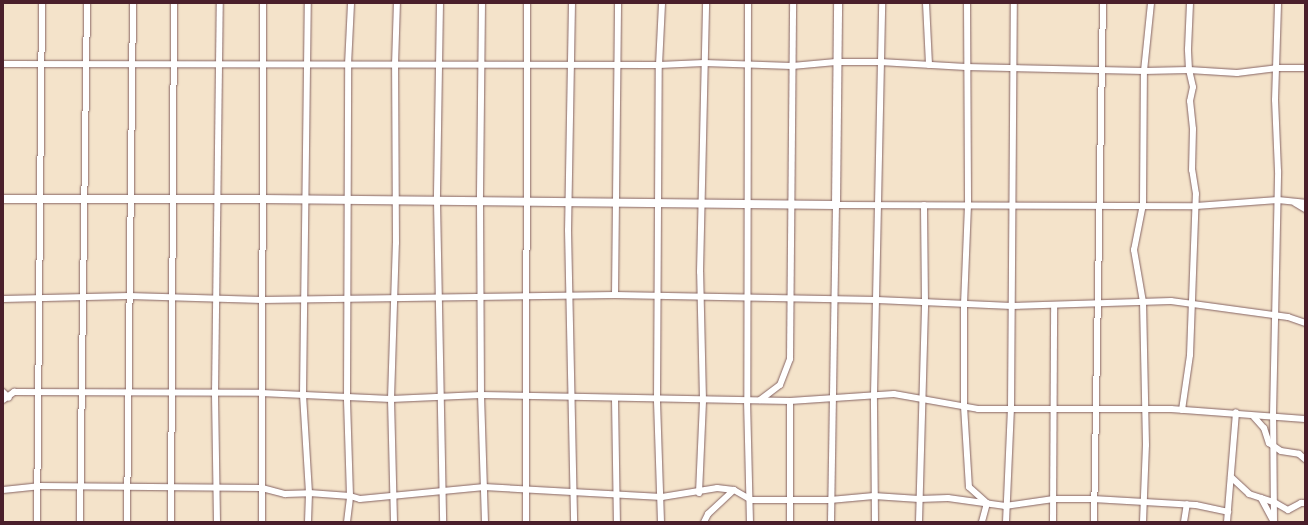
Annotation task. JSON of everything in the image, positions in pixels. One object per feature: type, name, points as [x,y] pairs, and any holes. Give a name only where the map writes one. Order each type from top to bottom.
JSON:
[{"type":"street","points":[[37,522],[39,486],[39,198],[42,3]]},
{"type":"street","points":[[80,522],[82,486],[83,197],[87,3]]},
{"type":"street","points":[[127,522],[129,198],[133,64],[132,3]]},
{"type":"street","points":[[171,522],[171,199],[174,3]]},
{"type":"street","points":[[217,522],[215,488],[215,393],[220,3]]},
{"type":"street","points":[[262,522],[261,393],[262,198],[265,64],[264,3]]},
{"type":"street","points":[[308,3],[303,299],[303,395],[309,492],[308,522]]},
{"type":"street","points":[[347,522],[350,496],[347,398],[348,65],[351,3]]},
{"type":"street","points":[[394,522],[392,399],[395,65],[397,3]]},
{"type":"street","points":[[440,3],[437,202],[443,522]]},
{"type":"street","points":[[482,3],[480,65],[480,298],[485,522]]},
{"type":"street","points":[[526,522],[525,298],[528,202],[527,3]]},
{"type":"street","points":[[572,3],[573,64],[570,203],[570,296],[574,522]]},
{"type":"street","points":[[615,295],[614,203],[618,65],[618,3]]},
{"type":"street","points":[[661,522],[662,497],[658,399],[660,203],[659,66],[662,3]]},
{"type":"street","points":[[699,493],[703,400],[701,204],[706,3]]},
{"type":"street","points":[[748,3],[746,203],[747,400],[751,500],[750,522]]},
{"type":"street","points":[[760,400],[780,385],[787,371],[791,300],[793,3]]},
{"type":"street","points":[[831,522],[830,500],[833,399],[836,205],[836,62],[838,3]]},
{"type":"street","points":[[875,522],[874,395],[882,3]]},
{"type":"street","points":[[926,3],[929,65]]},
{"type":"street","points":[[967,3],[966,67],[968,205],[964,303],[964,406],[969,487],[987,503]]},
{"type":"street","points":[[1006,522],[1005,506],[1011,409],[1011,241],[1013,206],[1014,3]]},
{"type":"street","points":[[1094,522],[1093,499],[1098,409],[1098,304],[1101,205],[1101,70],[1103,3]]},
{"type":"street","points":[[1143,522],[1145,410],[1143,302],[1134,250],[1143,204],[1144,71],[1151,3]]},
{"type":"street","points":[[1182,410],[1190,355],[1196,206],[1192,170],[1193,129],[1190,101],[1193,87],[1189,70],[1190,3]]},
{"type":"street","points":[[1274,522],[1273,416],[1278,200],[1276,68],[1278,3]]},
{"type":"street","points":[[3,64],[573,64],[659,66],[704,63],[747,66],[792,66],[836,62],[880,62],[966,67],[1144,71],[1189,70],[1236,73],[1276,68],[1305,68]]},
{"type":"street","points":[[3,199],[83,197],[171,199],[262,198],[394,202],[746,203],[1013,206],[1143,204],[1196,206],[1278,200],[1305,202]]},
{"type":"street","points":[[1294,202],[1305,209]]},
{"type":"street","points":[[919,522],[925,302],[924,205]]},
{"type":"street","points":[[3,299],[129,296],[262,300],[394,297],[525,298],[615,295],[791,300],[877,300],[1012,306],[1193,302],[1288,317],[1305,324]]},
{"type":"street","points":[[1053,522],[1054,306]]},
{"type":"street","points":[[3,392],[6,399],[14,392],[38,392],[171,395],[261,393],[392,399],[481,395],[525,395],[615,399],[790,401],[894,394],[964,406],[1011,409],[1054,407],[1182,410],[1200,413],[1236,412],[1254,417],[1273,416],[1305,418]]},
{"type":"street","points":[[615,399],[617,522]]},
{"type":"street","points":[[790,401],[790,522]]},
{"type":"street","points":[[1227,522],[1236,412]]},
{"type":"street","points":[[1254,417],[1264,428],[1269,443],[1273,446],[1299,454],[1305,459]]},
{"type":"street","points":[[1231,477],[1249,494],[1274,502],[1288,510],[1301,503],[1305,503]]},
{"type":"street","points":[[3,490],[39,486],[262,488],[285,494],[309,492],[350,496],[360,500],[442,490],[484,488],[526,489],[616,496],[662,497],[699,493],[717,488],[734,490],[751,500],[830,500],[874,496],[919,499],[948,498],[1005,506],[1053,499],[1093,499],[1144,503],[1187,504],[1228,512]]},
{"type":"street","points":[[704,522],[708,514],[734,490]]},
{"type":"street","points":[[1261,498],[1274,522]]},
{"type":"street","points":[[982,522],[987,503]]},
{"type":"street","points":[[1184,522],[1187,504]]}]
